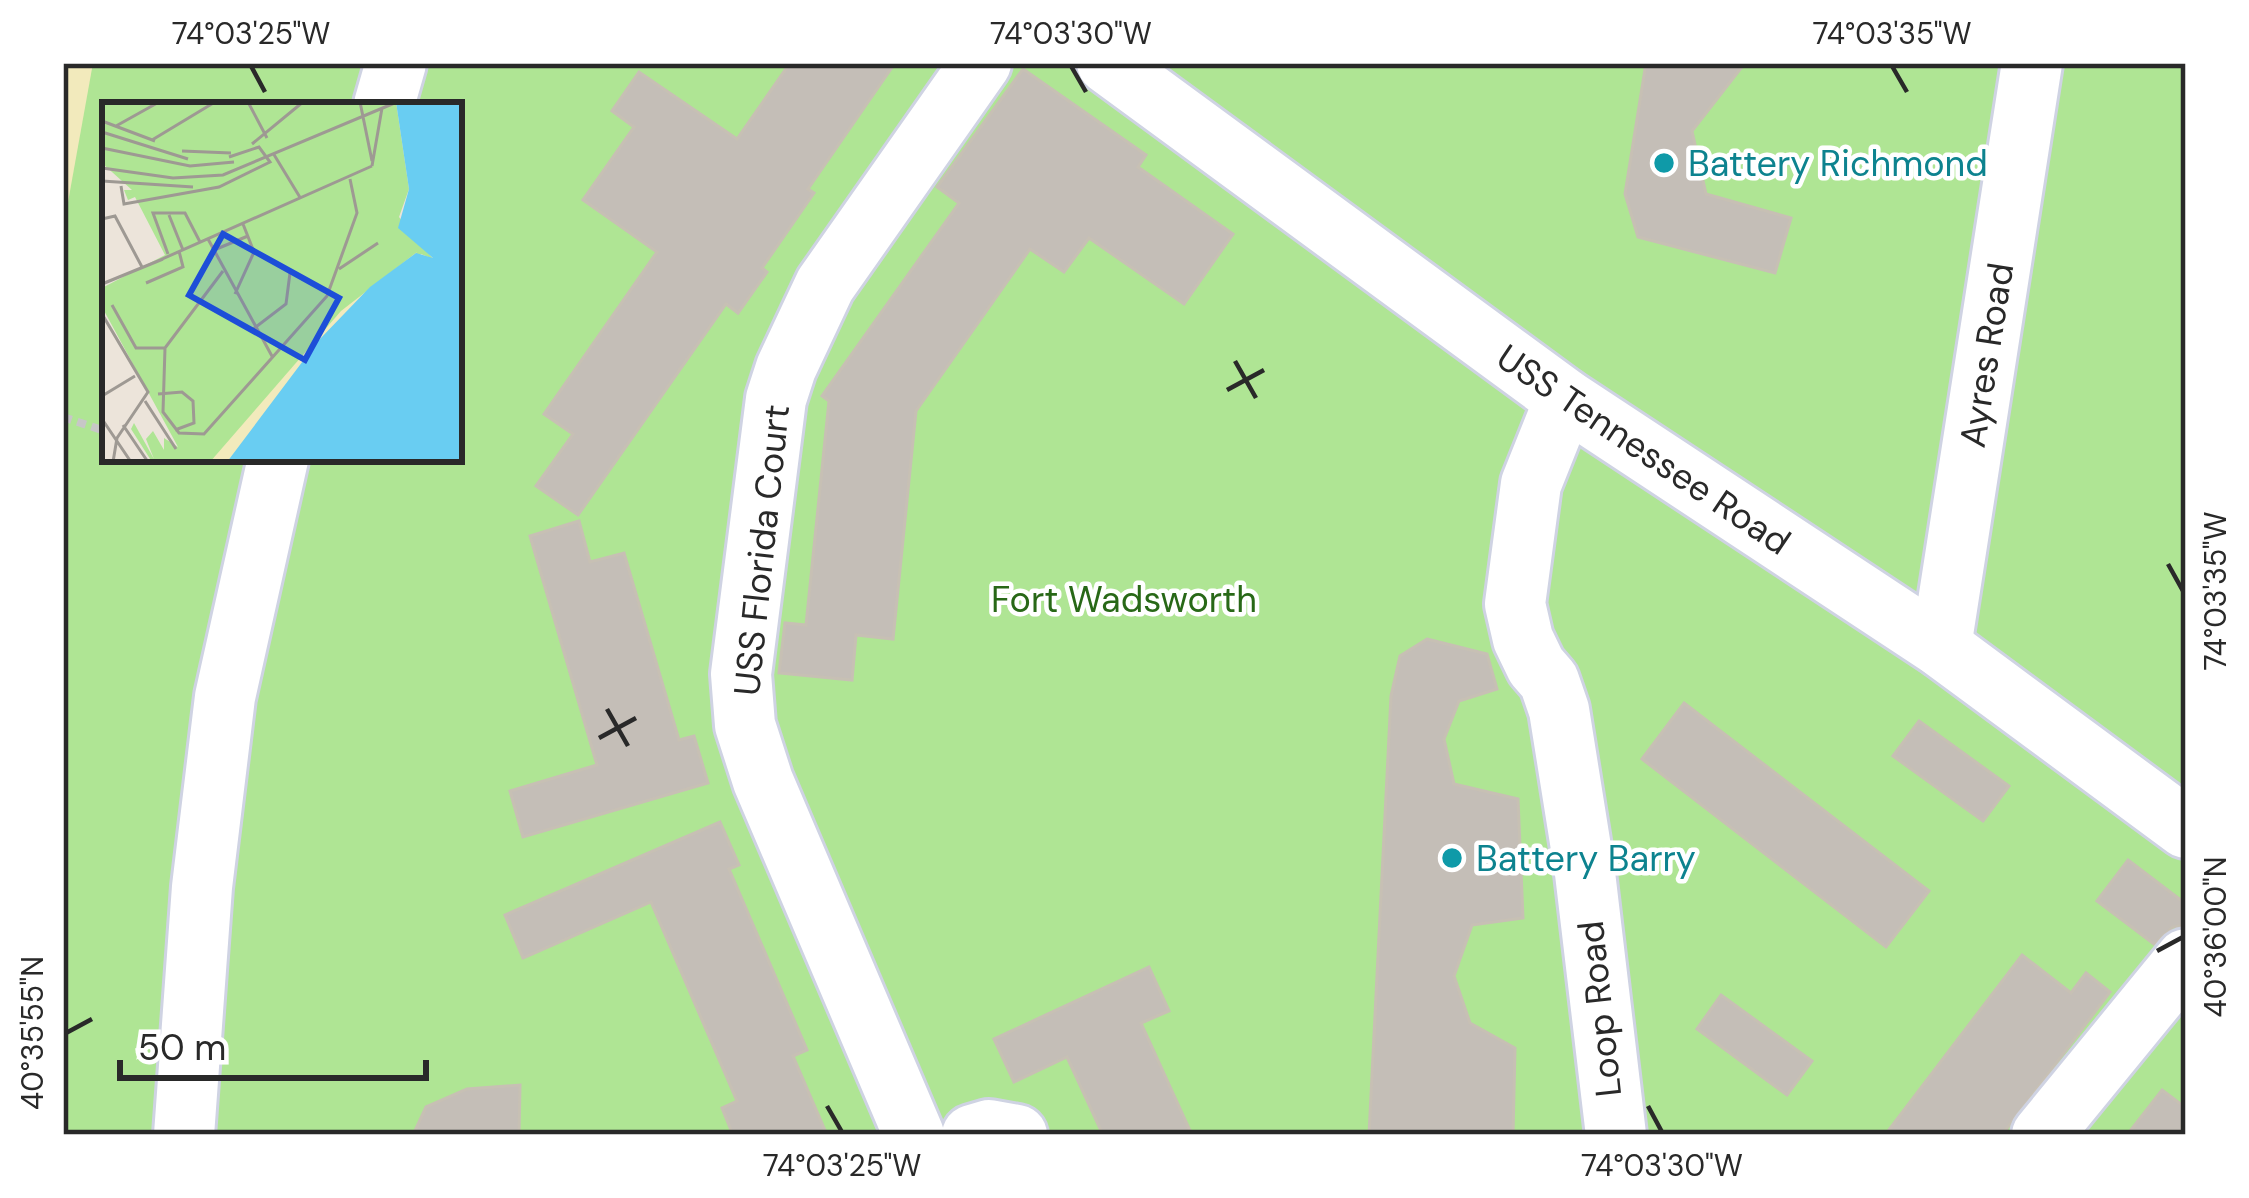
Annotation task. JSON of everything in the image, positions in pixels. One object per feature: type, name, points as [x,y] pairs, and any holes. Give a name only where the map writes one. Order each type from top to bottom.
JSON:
[{"type":"street","points":[[385,102],[396,63]]},
{"type":"street","name":"USS Florida Court","points":[[914,1135],[756,763],[742,708],[741,674],[776,399],[786,368],[825,284],[981,63]]},
{"type":"street","name":"USS Tennessee Road","points":[[1107,63],[1565,399],[1941,647],[2186,827]]},
{"type":"street","name":"Ayres Road","points":[[1941,647],[2032,63]]},
{"type":"street","name":"Loop Road","points":[[1565,399],[1531,484],[1515,604],[1523,639],[1549,681],[1559,710],[1585,873],[1616,1135]]},
{"type":"street","points":[[184,1135],[202,887],[225,697],[277,462]]},
{"type":"street","points":[[2042,1135],[2186,959]]},
{"type":"street","points":[[972,1135],[989,1130],[1016,1135]]},
{"type":"path","points":[[63,417],[102,429]]},
{"type":"green space","name":"Fort Wadsworth","points":[[63,63],[2186,63],[2186,1135],[63,1135]]},
{"type":"sand","points":[[63,63],[93,63],[63,230]]},
{"type":"building","points":[[790,63],[895,63],[808,189],[814,193],[762,268],[767,272],[738,313],[726,304],[578,515],[536,486],[573,434],[544,414],[657,252],[583,200],[634,127],[612,111],[639,72],[737,139]]},
{"type":"building","name":"Battery Richmond","points":[[1646,63],[1745,63],[1692,131],[1706,194],[1791,218],[1775,273],[1638,237],[1625,194]]},
{"type":"building","points":[[1023,69],[1146,155],[1138,167],[1233,234],[1184,304],[1089,238],[1064,272],[1030,249],[916,411],[893,639],[856,635],[852,680],[779,673],[785,623],[806,625],[829,401],[822,396],[959,203],[937,187]]},
{"type":"building","points":[[579,521],[590,562],[624,553],[679,740],[694,736],[708,783],[523,837],[510,791],[597,765],[530,536]]},
{"type":"building","name":"Battery Barry","points":[[1427,639],[1487,654],[1497,689],[1459,701],[1444,739],[1454,784],[1518,799],[1523,918],[1472,925],[1454,976],[1470,1023],[1515,1048],[1513,1135],[1369,1135],[1391,696],[1400,656]]},
{"type":"building","points":[[1684,703],[1929,891],[1886,947],[1642,759]]},
{"type":"building","points":[[1919,721],[2009,786],[1983,821],[1893,756]]},
{"type":"building","points":[[720,822],[739,865],[729,869],[807,1050],[793,1056],[827,1135],[733,1135],[722,1108],[737,1101],[651,902],[523,958],[505,915]]},
{"type":"building","points":[[2128,860],[2186,904],[2186,925],[2173,927],[2154,944],[2097,901]]},
{"type":"building","points":[[2022,955],[2071,993],[2086,973],[2110,992],[2002,1135],[1885,1135]]},
{"type":"building","points":[[1149,967],[1169,1011],[1141,1023],[1192,1135],[1103,1135],[1067,1057],[1014,1082],[994,1039]]},
{"type":"building","points":[[1721,995],[1812,1061],[1787,1095],[1697,1029]]},
{"type":"building","points":[[520,1085],[519,1135],[413,1135],[426,1107],[467,1089]]},
{"type":"building","points":[[2162,1090],[2186,1108],[2186,1135],[2127,1135]]},
{"type":"place","name":"Battery Richmond","points":[[1664,163]]},
{"type":"place","name":"Battery Barry","points":[[1452,858]]}]
